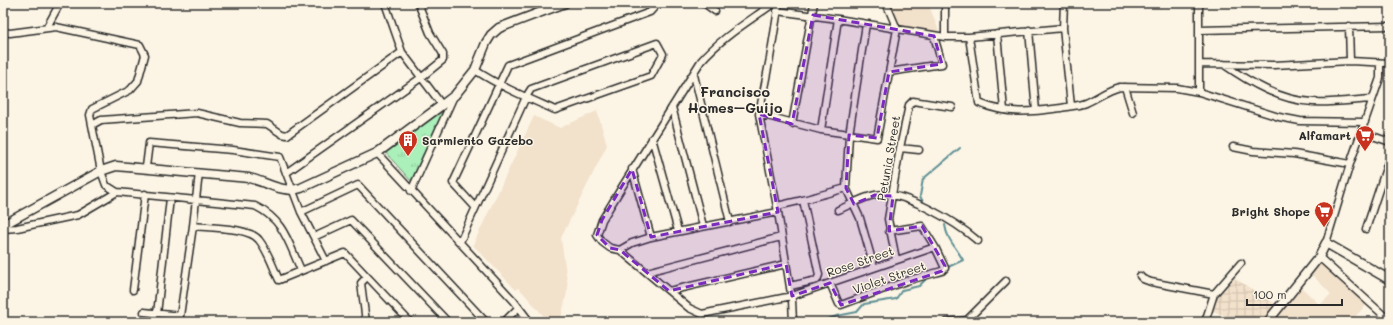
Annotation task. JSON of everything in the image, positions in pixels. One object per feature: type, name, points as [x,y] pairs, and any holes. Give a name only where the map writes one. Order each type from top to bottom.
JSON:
[{"type":"street","points":[[47,27],[60,3]]},
{"type":"street","points":[[385,3],[402,52],[442,105]]},
{"type":"street","points":[[286,173],[422,77],[443,60],[443,54],[430,33],[418,3]]},
{"type":"street","points":[[3,225],[101,171],[116,166],[146,167],[250,178],[261,180],[282,190],[293,191],[377,153],[442,105],[454,95],[475,70],[486,43],[491,35],[499,28],[565,3]]},
{"type":"street","points":[[475,207],[453,183],[508,65],[650,12],[658,3]]},
{"type":"street","points":[[704,3],[715,11]]},
{"type":"street","points":[[651,237],[632,169],[694,75],[701,61],[731,31],[774,3]]},
{"type":"street","points":[[779,3],[759,114],[792,296],[793,322]]},
{"type":"street","points":[[792,124],[814,3]]},
{"type":"street","points":[[759,114],[792,124],[821,130],[877,138],[897,30],[886,3]]},
{"type":"street","points":[[945,37],[946,3]]},
{"type":"street","points":[[1064,3],[1063,28],[1071,106]]},
{"type":"street","points":[[1199,3],[1199,92]]},
{"type":"street","points":[[777,10],[945,37],[969,37],[1029,30],[1063,28]]},
{"type":"street","points":[[821,130],[838,19]]},
{"type":"street","points":[[866,24],[849,135],[846,188],[854,204],[866,236],[874,267]]},
{"type":"street","points":[[1349,26],[1350,61]]},
{"type":"street","points":[[1199,30],[1390,26]]},
{"type":"street","points":[[3,32],[10,34],[47,27],[56,27],[140,45],[145,55],[138,81],[130,90],[92,109],[90,115],[101,171],[106,185],[117,192],[255,206],[268,212],[279,223],[301,270]]},
{"type":"street","points":[[1029,30],[1036,112]]},
{"type":"street","points":[[997,34],[1004,110]]},
{"type":"street","points":[[889,72],[942,64],[934,36]]},
{"type":"street","points":[[969,37],[979,103],[1004,110],[1019,113],[1036,112],[1071,106],[1085,103],[1110,89],[1125,87],[1177,88],[1199,92],[1279,117],[1365,122]]},
{"type":"street","points":[[460,242],[526,97],[531,89],[657,43],[663,54],[651,76],[555,110],[526,97],[498,85],[475,70]]},
{"type":"street","points":[[92,125],[101,120],[197,113],[240,123],[267,124],[282,134],[287,135],[402,52]]},
{"type":"street","points":[[1200,64],[1274,65],[1350,61],[1390,62]]},
{"type":"street","points":[[1270,322],[1276,311],[1320,257],[1326,243],[1350,164],[1380,78],[1380,62]]},
{"type":"street","points":[[1222,64],[1248,82],[1284,96],[1312,102],[1372,99]]},
{"type":"street","points":[[694,75],[730,222]]},
{"type":"street","points":[[1125,87],[1133,113]]},
{"type":"street","points":[[411,191],[454,95]]},
{"type":"street","name":"Petunia Street","points":[[896,259],[889,231],[888,219],[900,148],[911,101],[952,107]]},
{"type":"street","points":[[672,107],[704,226]]},
{"type":"street","points":[[1361,132],[1390,142]]},
{"type":"street","points":[[652,138],[678,231]]},
{"type":"street","points":[[146,167],[149,143],[273,155],[280,157],[301,212],[326,261]]},
{"type":"street","points":[[1233,147],[1253,151],[1294,154],[1350,164]]},
{"type":"street","points":[[900,148],[918,150]]},
{"type":"street","points":[[377,153],[460,242],[530,322]]},
{"type":"street","points":[[1366,229],[1390,156]]},
{"type":"street","name":"Rose Street","points":[[632,169],[602,220],[597,235],[602,242],[610,248],[620,250],[689,308],[702,314],[792,296],[896,259],[935,247]]},
{"type":"street","points":[[144,312],[180,316],[199,173]]},
{"type":"street","points":[[301,212],[358,185],[486,322]]},
{"type":"street","points":[[620,250],[632,243],[651,237],[730,222],[846,188]]},
{"type":"street","points":[[3,229],[17,228],[78,215],[117,192]]},
{"type":"street","points":[[133,290],[145,194]]},
{"type":"street","points":[[838,210],[875,194],[893,196],[918,203],[939,213],[964,229],[978,241]]},
{"type":"street","points":[[158,314],[170,198]]},
{"type":"street","points":[[790,286],[812,282],[819,278],[803,200]]},
{"type":"street","points":[[314,237],[351,220],[448,322]]},
{"type":"street","points":[[193,226],[244,231],[255,236],[260,241],[279,280],[345,253],[410,322]]},
{"type":"street","points":[[889,231],[922,226],[935,247]]},
{"type":"street","points":[[647,272],[781,237]]},
{"type":"street","points":[[1326,243],[1390,280]]},
{"type":"street","name":"Violet Street","points":[[830,283],[838,304],[841,305],[906,281],[942,271],[945,266],[935,247]]},
{"type":"street","points":[[1320,257],[1390,321]]},
{"type":"street","points":[[1205,322],[1214,294],[1242,263]]},
{"type":"street","points":[[669,292],[786,264]]},
{"type":"street","points":[[1140,276],[1151,282],[1214,294]]},
{"type":"street","points":[[366,322],[361,283],[367,277]]},
{"type":"street","points":[[967,320],[1006,281]]},
{"type":"street","points":[[504,322],[518,308]]},
{"type":"street","points":[[947,322],[967,320],[977,322]]},
{"type":"highlighted area","points":[[813,15],[934,36],[942,64],[889,72],[877,138],[849,135],[846,188],[854,204],[875,195],[893,196],[889,231],[922,226],[945,266],[942,271],[841,305],[830,283],[792,296],[786,264],[669,291],[620,250],[610,248],[597,235],[602,220],[632,169],[651,237],[778,212],[759,114],[792,124]]},
{"type":"shaded area","points":[[889,3],[928,3],[940,34],[898,27]]},
{"type":"shaded area","points":[[597,111],[607,145],[561,238],[568,288],[560,322],[549,322],[519,288],[516,290],[473,245],[534,116],[560,128]]},
{"type":"shaded area","points":[[1322,260],[1368,303],[1350,322],[1335,322],[1330,317],[1325,322],[1289,322],[1275,315],[1300,286],[1320,305],[1331,294],[1311,274]]},
{"type":"shaded area","points":[[1234,278],[1277,305],[1265,322],[1239,322],[1213,311],[1219,294]]},
{"type":"green space","points":[[443,111],[411,181],[386,153]]},
{"type":"waterway","points":[[924,204],[920,196],[923,179],[960,148]]},
{"type":"waterway","points":[[945,225],[950,239],[963,260],[946,268]]},
{"type":"waterway","points":[[820,322],[837,316],[857,312],[864,304],[896,299],[902,290],[919,286],[928,277]]},
{"type":"place","name":"Alfamart","points":[[1365,152]]},
{"type":"place","name":"Sarmiento Gazebo","points":[[408,157]]},
{"type":"place","name":"Bright Shope","points":[[1324,228]]},
{"type":"district","name":"Francisco Homes–Guijo","points":[[735,100]]}]
